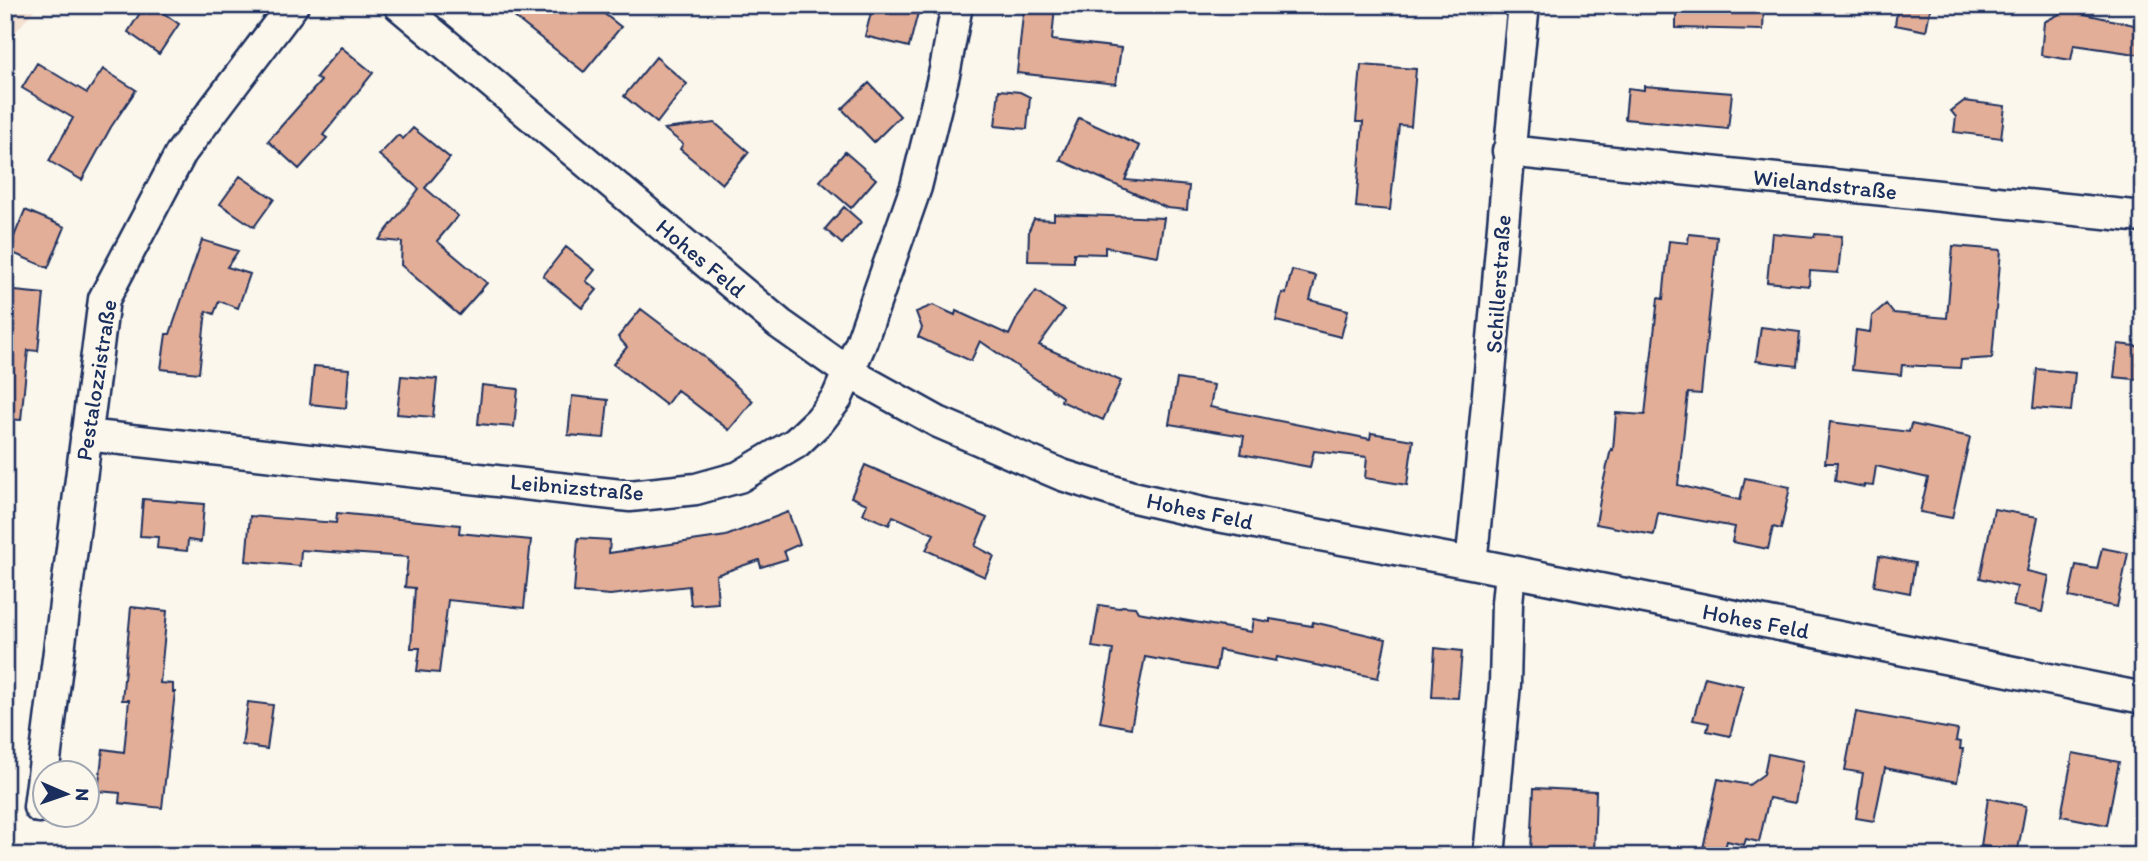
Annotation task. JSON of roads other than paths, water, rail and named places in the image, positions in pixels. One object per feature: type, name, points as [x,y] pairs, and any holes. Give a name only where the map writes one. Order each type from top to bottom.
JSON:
[{"type":"street","name":"Pestalozzistraße","points":[[45,760],[104,299],[181,153],[293,5]]},
{"type":"street","name":"Hohes Feld","points":[[398,5],[779,324],[848,372],[938,422],[999,449],[1129,496],[1207,514],[1471,563],[2143,698]]},
{"type":"street","name":"Leibnizstraße","points":[[86,435],[630,495],[696,489],[740,477],[796,443],[820,420],[837,398],[916,187],[945,70],[957,5]]},
{"type":"street","name":"Schillerstraße","points":[[1471,563],[1486,437],[1508,151],[1524,5]]},
{"type":"street","name":"Wielandstraße","points":[[1508,151],[2143,217]]},
{"type":"street","points":[[1489,856],[1505,684],[1510,572]]}]
